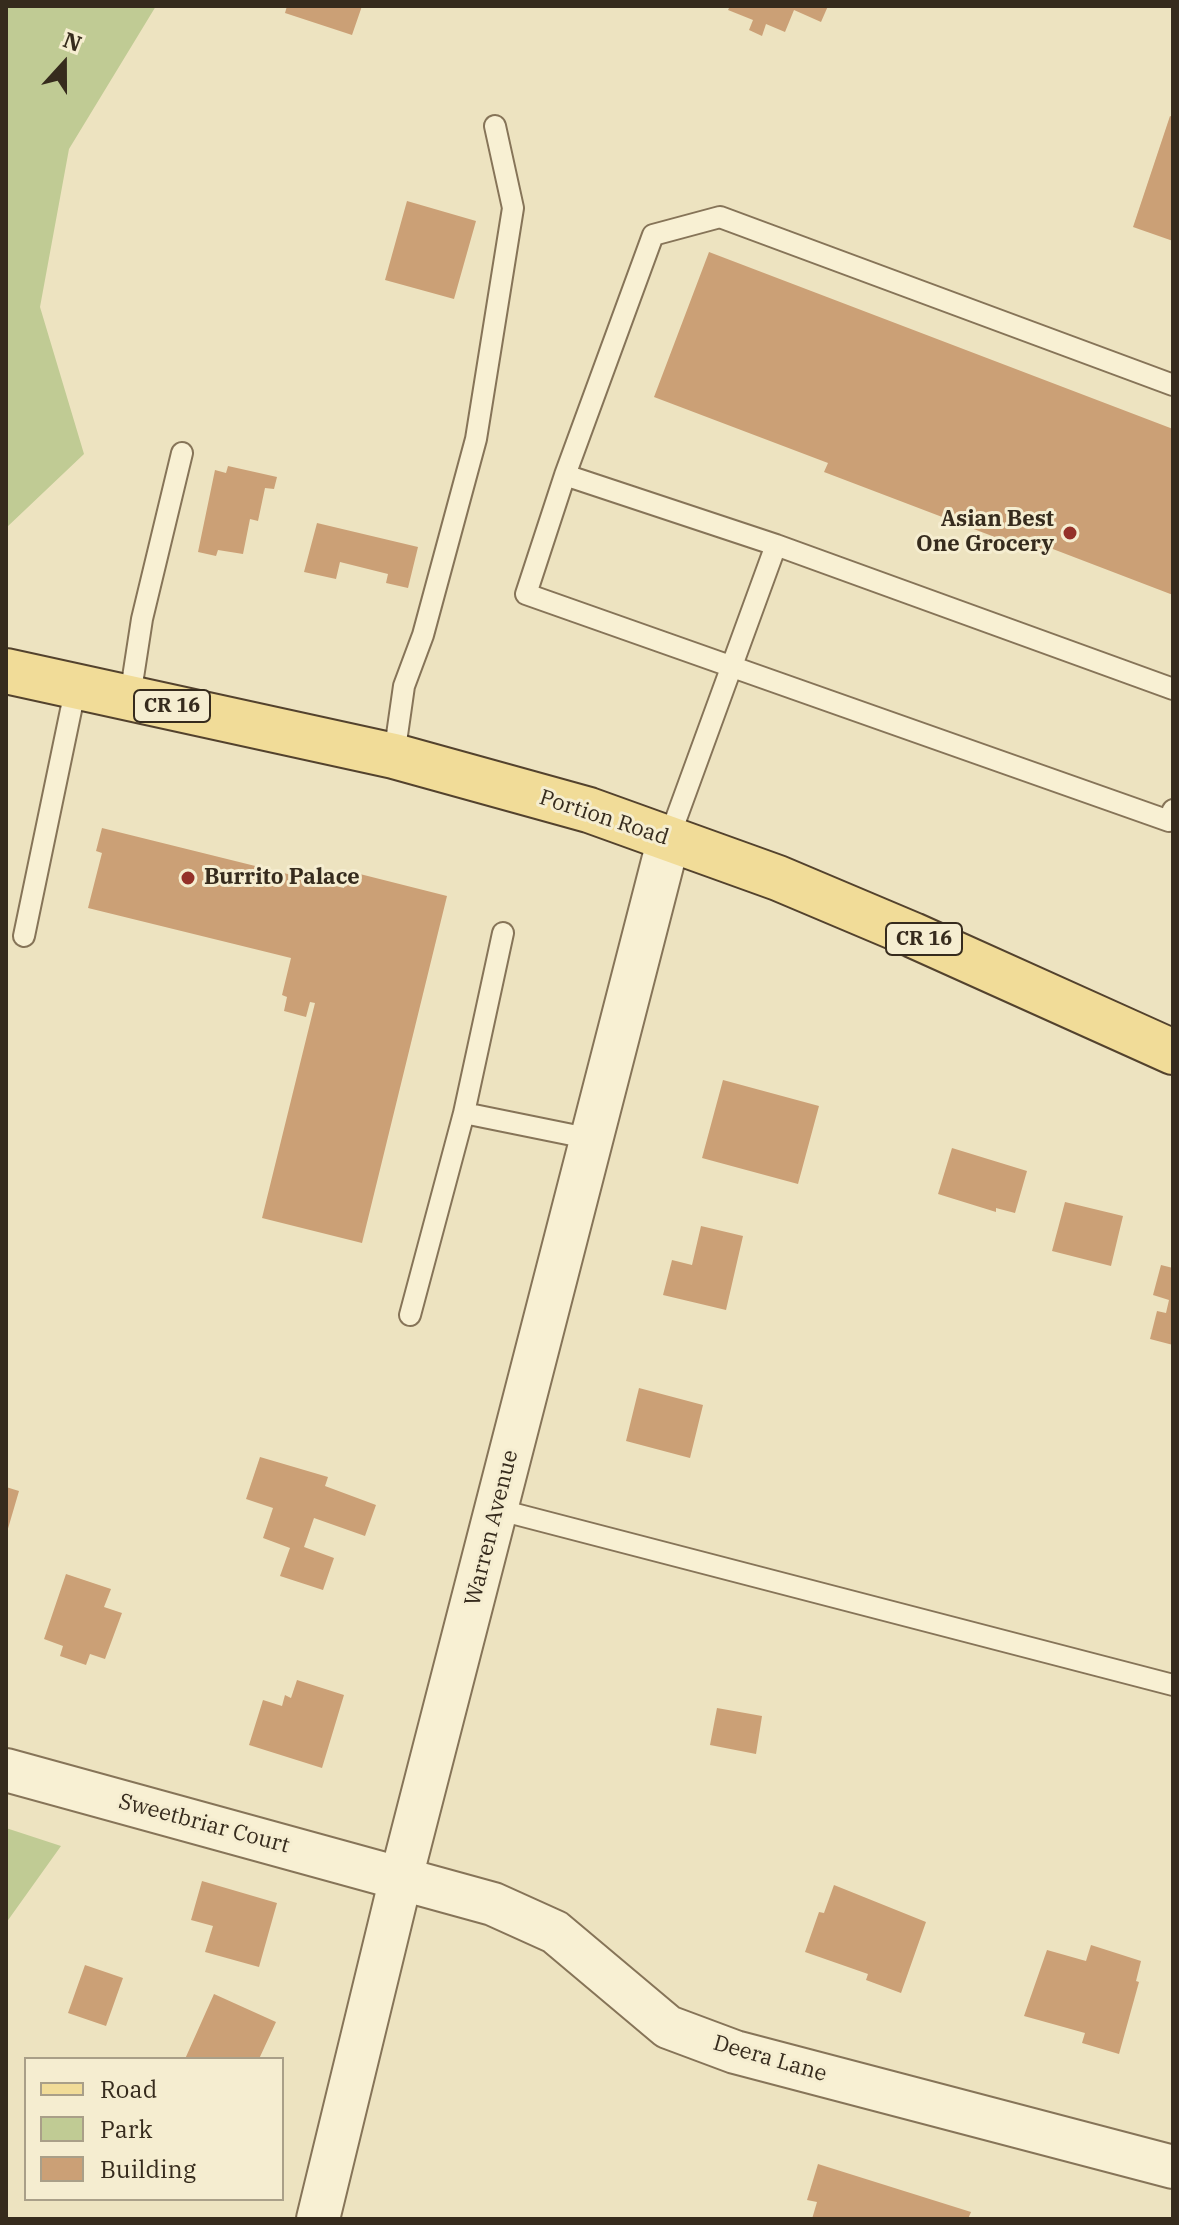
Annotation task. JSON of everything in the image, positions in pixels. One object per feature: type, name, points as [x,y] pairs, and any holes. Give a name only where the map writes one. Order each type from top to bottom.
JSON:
[{"type":"main road","name":"Portion Road","points":[[6,671],[394,756],[589,810],[669,838],[913,935],[1173,1052]]},
{"type":"street","name":"Warren Avenue","points":[[318,2219],[401,1878],[669,838]]},
{"type":"street","name":"Sweetbriar Court","points":[[6,1770],[401,1878]]},
{"type":"street","name":"Deera Lane","points":[[401,1878],[493,1904],[555,1932],[668,2027],[735,2052],[1173,2167]]},
{"type":"lane","points":[[394,756],[404,686],[423,635],[476,439],[511,222],[513,208],[495,126]]},
{"type":"lane","points":[[1173,385],[720,217],[653,235],[565,475],[526,594],[1169,821],[1173,810]]},
{"type":"lane","points":[[130,697],[142,619],[182,453]]},
{"type":"lane","points":[[565,475],[776,545],[1173,689]]},
{"type":"lane","points":[[669,838],[776,545]]},
{"type":"lane","points":[[24,936],[76,686]]},
{"type":"lane","points":[[410,1315],[464,1113],[503,933]]},
{"type":"lane","points":[[464,1113],[592,1139]]},
{"type":"lane","points":[[496,1509],[1173,1685]]},
{"type":"green space","points":[[6,6],[156,6],[69,149],[40,307],[84,454],[6,528]]},
{"type":"green space","points":[[6,1828],[61,1846],[6,1923]]},
{"type":"building","points":[[287,6],[362,6],[352,35],[285,13]]},
{"type":"building","points":[[730,6],[828,6],[821,22],[794,10],[785,32],[766,24],[762,36],[749,30],[753,20],[728,10]]},
{"type":"building","points":[[1170,116],[1173,117],[1173,241],[1133,227]]},
{"type":"building","points":[[407,201],[476,221],[454,299],[385,280]]},
{"type":"building","points":[[709,252],[1173,429],[1173,595],[1045,546],[1042,555],[824,472],[828,463],[654,397]]},
{"type":"building","points":[[228,466],[277,477],[274,489],[265,488],[258,521],[250,519],[243,554],[218,550],[216,556],[198,552],[215,470],[226,473]]},
{"type":"building","points":[[317,523],[418,547],[408,588],[386,583],[388,574],[340,562],[336,579],[304,572]]},
{"type":"building","points":[[102,828],[344,888],[348,871],[447,896],[362,1243],[262,1218],[315,1003],[310,1002],[306,1017],[284,1011],[287,997],[282,995],[291,958],[88,908],[102,853],[96,851]]},
{"type":"building","points":[[723,1080],[819,1106],[798,1184],[702,1158]]},
{"type":"building","points":[[952,1148],[1027,1171],[1015,1213],[996,1208],[996,1212],[938,1194]]},
{"type":"building","points":[[1065,1202],[1123,1216],[1111,1266],[1052,1251]]},
{"type":"building","points":[[701,1226],[743,1236],[726,1310],[663,1295],[672,1260],[692,1265]]},
{"type":"building","points":[[1161,1265],[1173,1268],[1173,1345],[1150,1339],[1157,1311],[1166,1313],[1169,1300],[1153,1295]]},
{"type":"building","points":[[639,1388],[703,1405],[690,1458],[626,1441]]},
{"type":"building","points":[[260,1457],[328,1477],[325,1486],[376,1505],[365,1536],[314,1518],[304,1547],[334,1558],[323,1590],[280,1576],[290,1548],[263,1538],[273,1508],[246,1499]]},
{"type":"building","points":[[6,1487],[19,1491],[7,1532],[6,1532]]},
{"type":"building","points":[[66,1574],[111,1589],[104,1607],[122,1613],[105,1659],[90,1654],[86,1665],[60,1656],[63,1646],[44,1639]]},
{"type":"building","points":[[297,1680],[344,1695],[322,1768],[249,1745],[263,1700],[282,1706],[285,1695],[291,1698]]},
{"type":"building","points":[[717,1708],[762,1716],[756,1754],[710,1745]]},
{"type":"building","points":[[202,1881],[277,1903],[259,1967],[205,1952],[213,1926],[191,1920]]},
{"type":"building","points":[[834,1885],[926,1922],[901,1993],[866,1980],[868,1974],[805,1952],[819,1912],[824,1913]]},
{"type":"building","points":[[1091,1945],[1141,1961],[1136,1981],[1139,1982],[1119,2054],[1082,2043],[1085,2033],[1024,2016],[1047,1950],[1086,1961]]},
{"type":"building","points":[[85,1965],[123,1978],[106,2026],[68,2013]]},
{"type":"building","points":[[214,1994],[276,2022],[260,2057],[186,2057]]},
{"type":"building","points":[[818,2164],[971,2212],[968,2219],[812,2219],[817,2202],[807,2200]]},
{"type":"place","name":"Asian Best One Grocery","points":[[1070,533]]},
{"type":"place","name":"Burrito Palace","points":[[188,878]]}]
